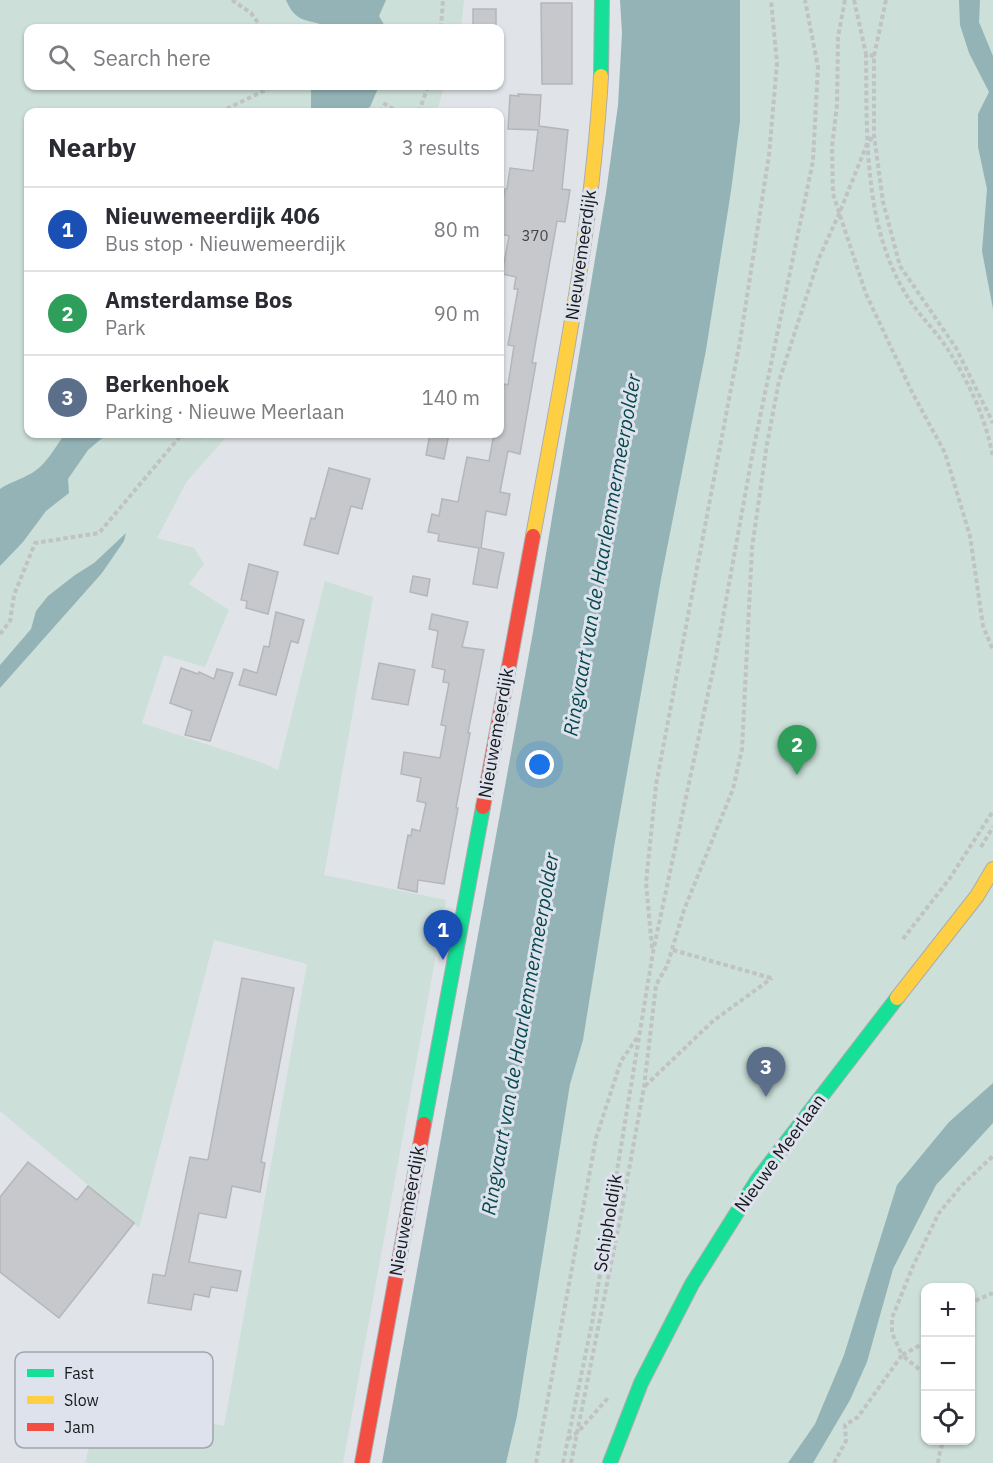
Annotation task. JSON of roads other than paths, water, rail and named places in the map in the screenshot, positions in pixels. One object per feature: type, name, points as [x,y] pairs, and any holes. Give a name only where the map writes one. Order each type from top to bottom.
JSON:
[{"type":"street","name":"Nieuwemeerdijk","points":[[362,1463],[573,317],[598,130],[602,66],[602,0]]},
{"type":"street","name":"Nieuwe Meerlaan","points":[[610,1463],[641,1383],[687,1294],[758,1179],[977,896],[993,869]]},
{"type":"water","points":[[286,0],[386,0],[379,16],[384,24],[319,24],[300,18]]},
{"type":"water","name":"Ringvaart van de Haarlemmermeerpolder","points":[[620,0],[740,0],[740,121],[706,350],[661,579],[583,1040],[570,1084],[517,1416],[506,1463],[382,1463],[533,632],[606,193],[618,105],[622,33]]},
{"type":"water","points":[[959,0],[980,0],[979,22],[993,56],[993,309],[982,251],[987,189],[978,147],[978,114],[989,92],[969,53],[960,25]]},
{"type":"water","points":[[311,90],[377,90],[368,108],[311,108]]},
{"type":"water","points":[[62,438],[102,438],[88,450],[68,479],[69,493],[46,511],[23,542],[0,566],[0,489],[36,471]]},
{"type":"water","points":[[126,533],[124,541],[102,573],[0,688],[0,665],[31,629],[36,611],[48,596],[94,563]]},
{"type":"water","points":[[993,1083],[993,1123],[936,1185],[893,1269],[867,1362],[850,1400],[813,1463],[788,1463],[815,1424],[844,1355],[897,1185],[949,1122]]},
{"type":"place","name":"Amsterdamse Bos","points":[[797,775]]},
{"type":"place","name":"Nieuwemeerdijk 406","points":[[443,960]]},
{"type":"place","name":"Berkenhoek","points":[[766,1097]]}]
